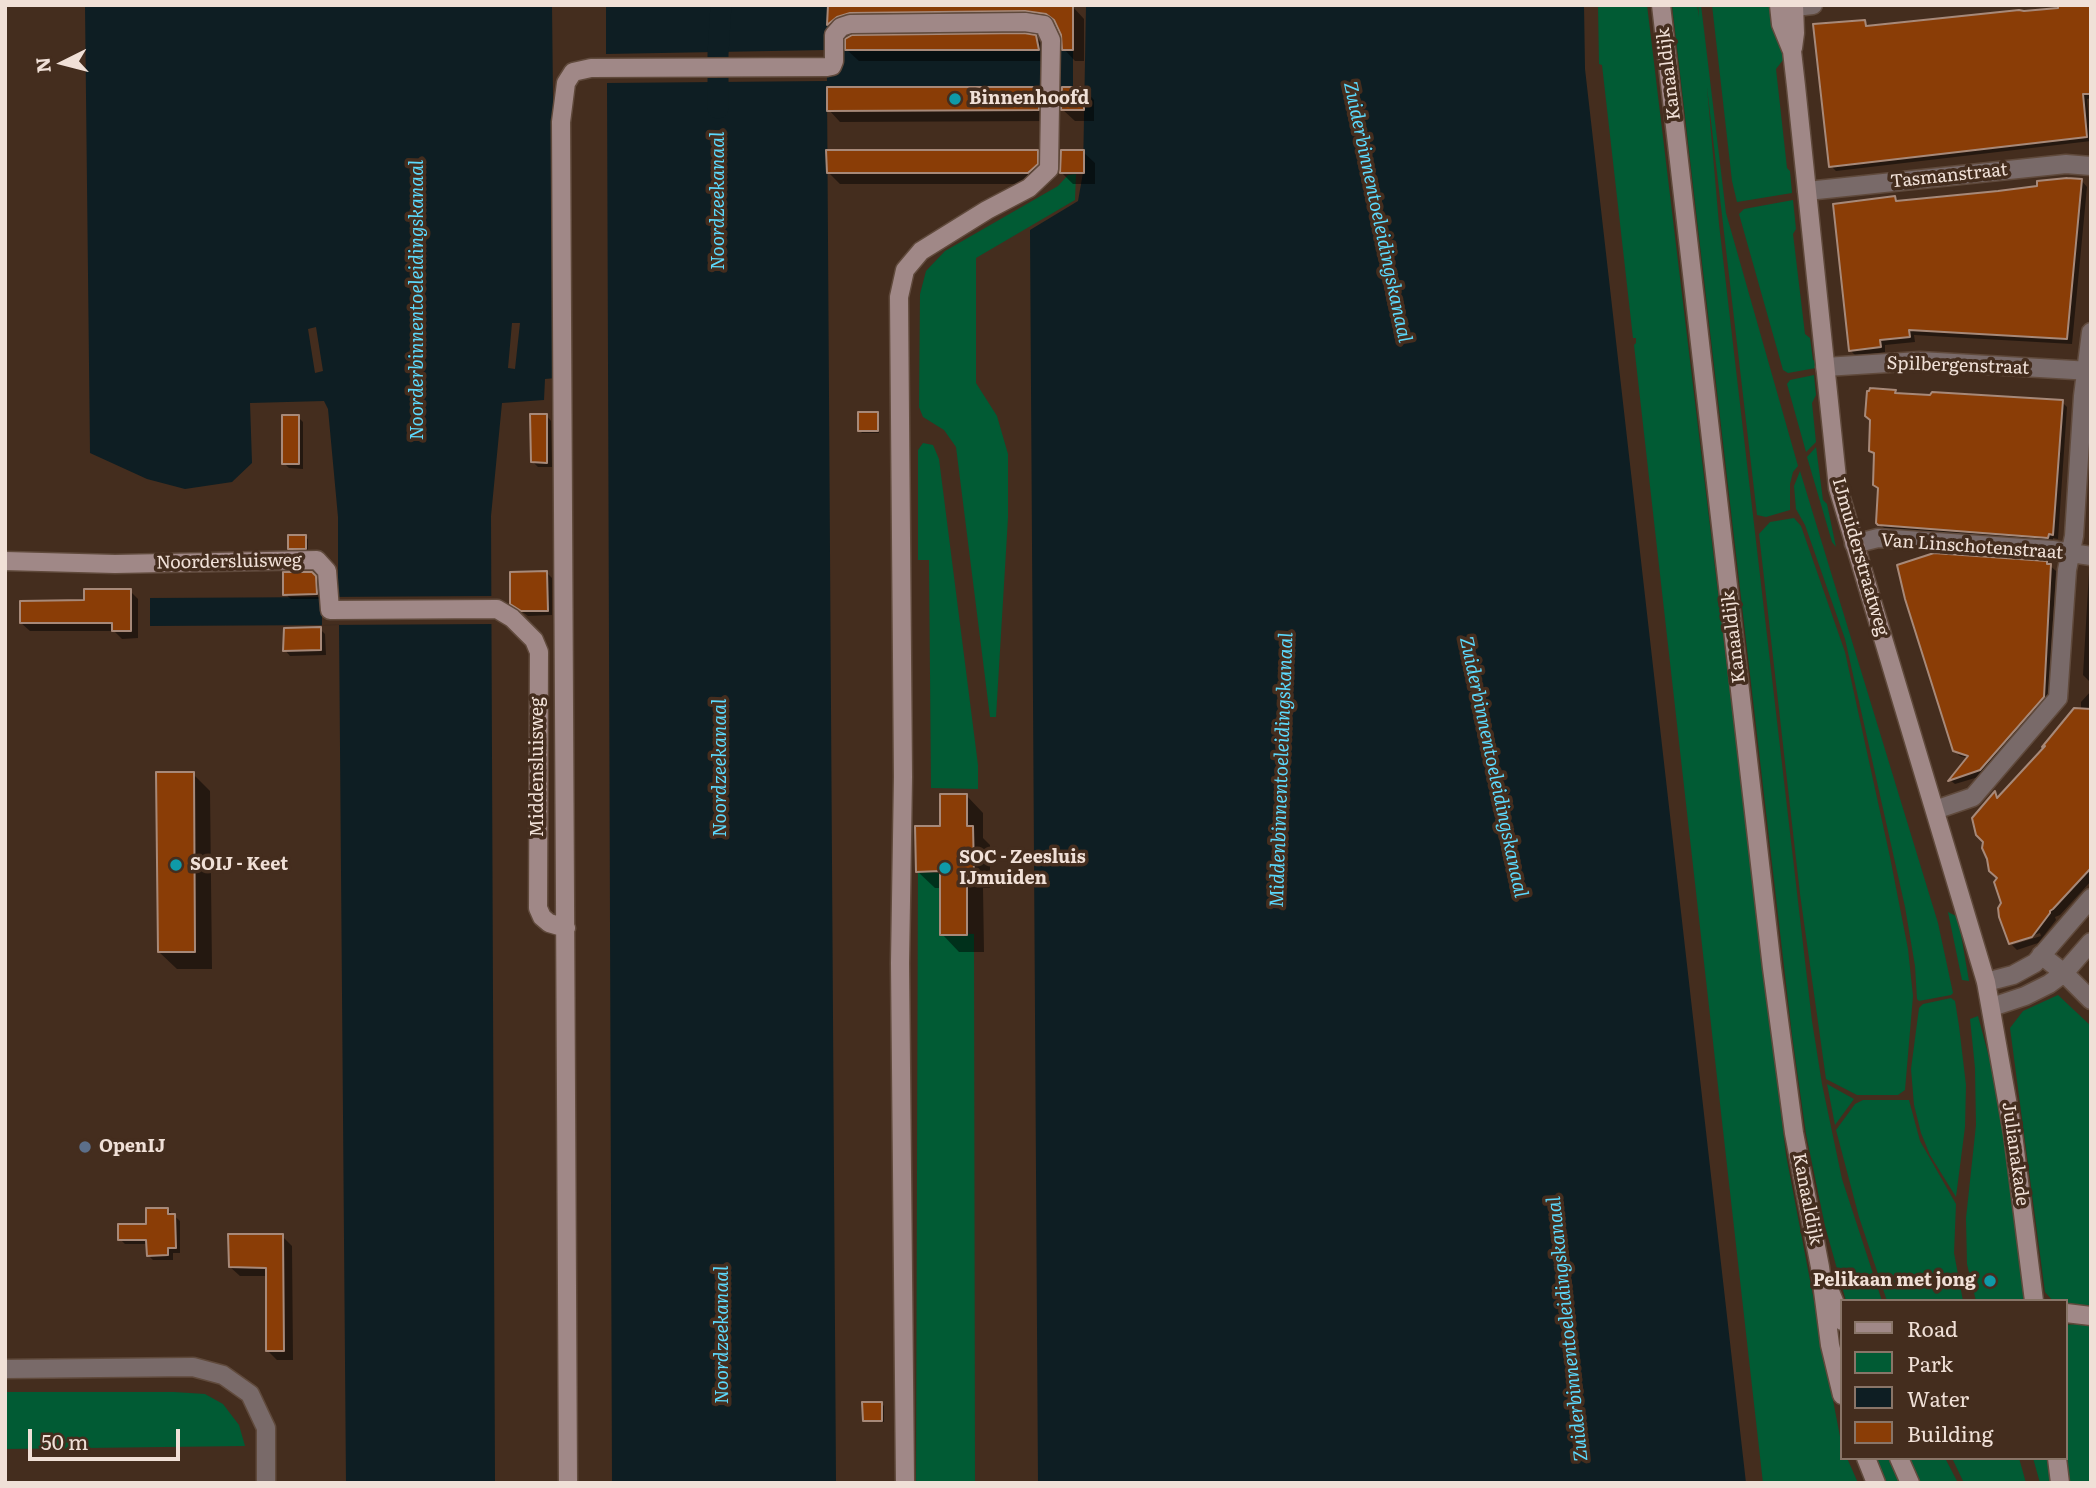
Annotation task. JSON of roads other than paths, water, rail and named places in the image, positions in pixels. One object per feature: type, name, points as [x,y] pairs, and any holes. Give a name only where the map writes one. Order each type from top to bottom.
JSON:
[{"type":"street","name":"Kanaaldijk","points":[[1661,5],[1772,968],[1794,1133],[1820,1267],[1830,1345],[1840,1387]]},
{"type":"street","points":[[1789,6],[1814,5]]},
{"type":"street","name":"IJmuiderstraatweg","points":[[1789,6],[1795,33],[1792,51],[1838,488],[1992,1007]]},
{"type":"street","points":[[568,1483],[561,122],[566,83],[573,72],[590,68],[832,66],[834,36],[841,27],[862,22],[1025,22],[1044,25],[1051,40],[1049,169],[1029,188],[986,210],[921,251],[905,270],[899,297],[903,777],[900,963],[905,1483]]},
{"type":"street","name":"Tasmanstraat","points":[[1807,191],[2066,164],[2091,166]]},
{"type":"street","points":[[1935,810],[1973,797],[2058,698],[2067,570],[2074,536],[2091,332]]},
{"type":"street","name":"Spilbergenstraat","points":[[1825,367],[1920,361],[2089,371]]},
{"type":"street","name":"Van Linschotenstraat","points":[[1854,544],[1878,538],[2052,550],[2091,556]]},
{"type":"street","name":"Noordersluisweg","points":[[5,561],[115,565],[317,560],[327,571],[330,610],[497,609]]},
{"type":"street","name":"Middensluisweg","points":[[497,609],[512,618],[534,640],[539,652],[538,908],[549,923],[566,928]]},
{"type":"street","points":[[1986,982],[2025,971],[2091,898]]},
{"type":"street","points":[[1992,1007],[2033,993],[2064,973],[2091,942]]},
{"type":"street","points":[[2041,955],[2091,1000]]},
{"type":"street","name":"Julianakade","points":[[1992,1007],[2013,1133],[2034,1299]]},
{"type":"street","name":"Kanaaldijk","points":[[1820,1267],[1840,1316]]},
{"type":"street","points":[[2068,1313],[2091,1316]]},
{"type":"street","points":[[5,1368],[192,1367],[223,1376],[250,1394],[266,1427],[266,1483]]},
{"type":"street","points":[[1867,1460],[1876,1483]]},
{"type":"street","points":[[1900,1460],[1910,1483]]},
{"type":"street","points":[[2057,1460],[2060,1483]]},
{"type":"water","name":"Noorderbinnentoeleidingskanaal","points":[[85,5],[552,5],[556,378],[545,379],[544,400],[502,403],[491,516],[495,1483],[346,1483],[339,625],[150,626],[150,598],[338,597],[338,517],[328,409],[324,401],[250,403],[252,463],[232,482],[185,489],[147,479],[90,453]],"holes":[[[512,323],[520,323],[515,369],[508,368]],[[316,327],[323,371],[315,373],[308,329]]]},
{"type":"water","points":[[606,5],[828,5],[827,50],[1073,50],[1073,87],[827,87],[836,1483],[612,1483],[607,83],[827,81],[826,50],[606,54]]},
{"type":"water","points":[[888,5],[1584,5],[1585,69],[1746,1483],[1038,1483],[1030,230],[1078,201],[1083,173],[1086,6]]},
{"type":"waterway","name":"Noordzeekanaal","points":[[718,108],[721,5]]},
{"type":"place","name":"Binnenhoofd","points":[[955,99]]},
{"type":"place","name":"SOIJ - Keet","points":[[176,865]]},
{"type":"place","name":"SOC - Zeesluis IJmuiden","points":[[945,868]]},
{"type":"place","name":"OpenIJ","points":[[85,1147]]},
{"type":"place","name":"Pelikaan met jong","points":[[1990,1281]]},
{"type":"water label","name":"Zuiderbinnentoeleidingskanaal","points":[[1377,212]]},
{"type":"water label","name":"Zuiderbinnentoeleidingskanaal","points":[[1493,767]]},
{"type":"water label","name":"Middenbinnentoeleidingskanaal","points":[[1282,770]]},
{"type":"water label","name":"Zuiderbinnentoeleidingskanaal","points":[[1568,1329]]}]
